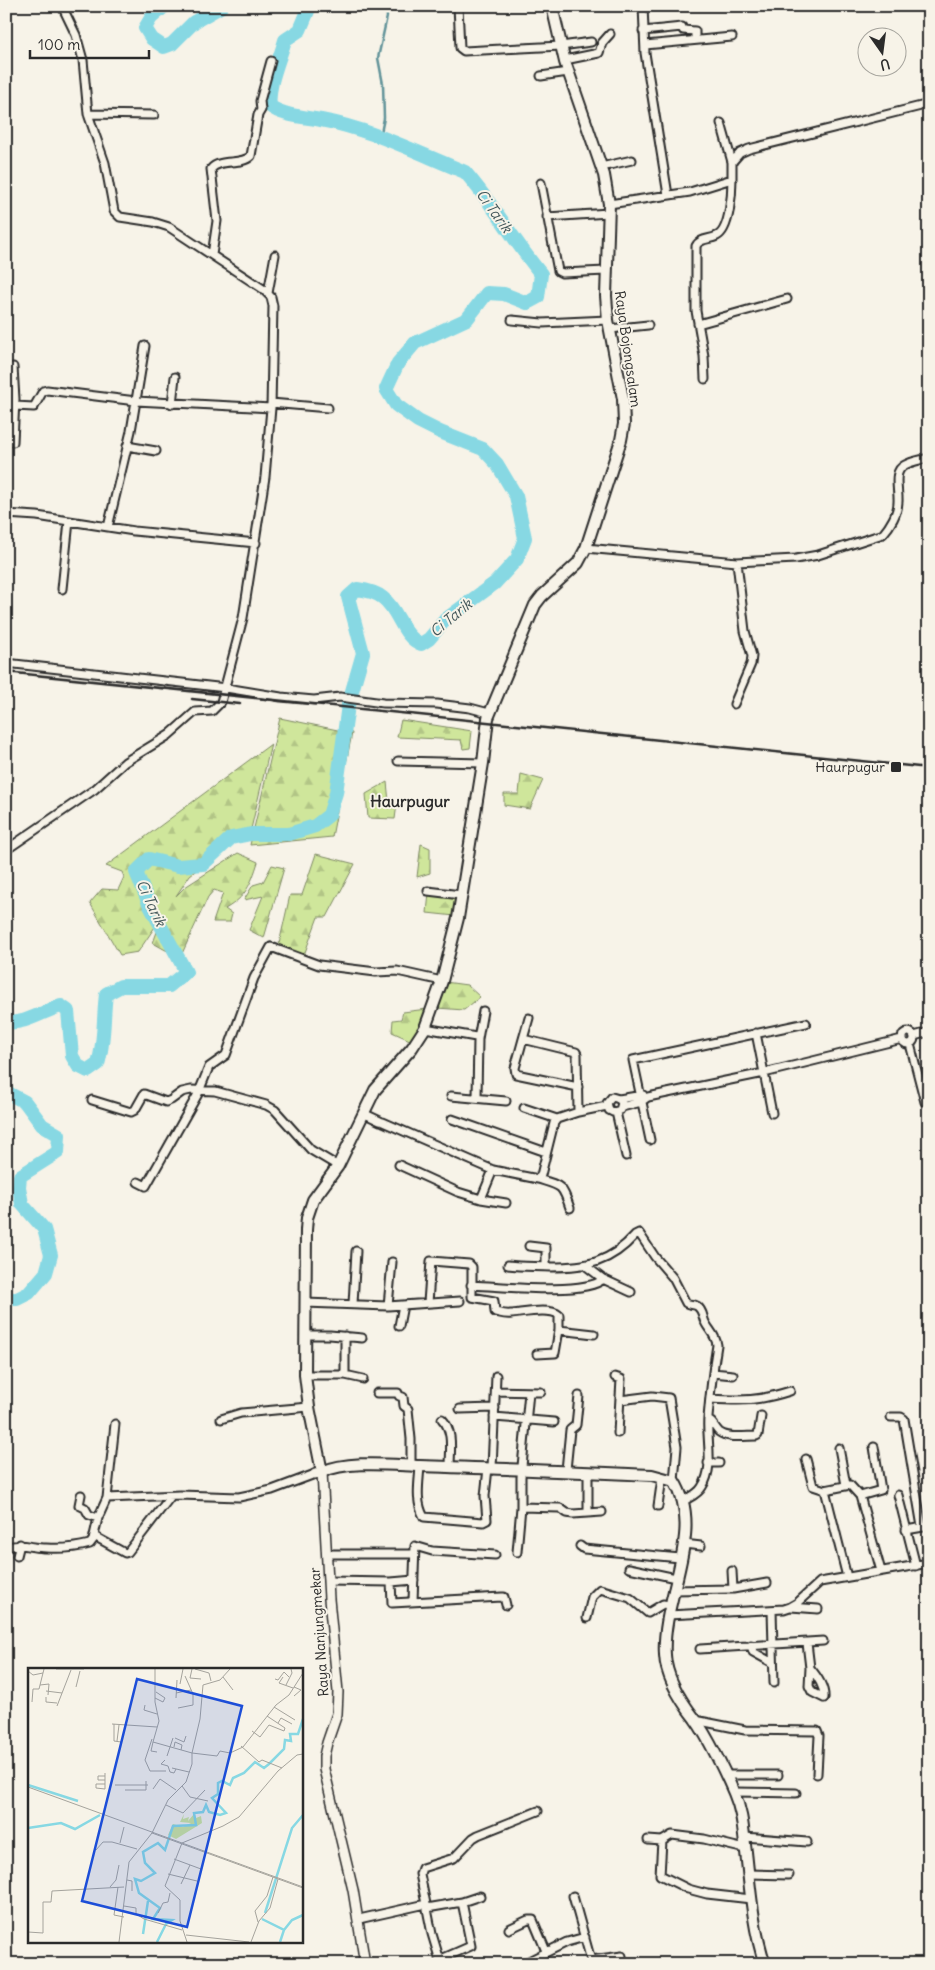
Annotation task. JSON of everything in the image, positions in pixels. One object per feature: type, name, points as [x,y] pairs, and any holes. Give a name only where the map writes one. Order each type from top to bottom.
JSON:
[{"type":"main road","name":"Raya Bojongsalam","points":[[461,895],[483,763],[489,714],[535,605],[542,596],[578,564],[586,548],[621,440],[624,424],[622,387],[609,324],[606,271],[609,208],[601,167],[564,60],[552,6]]},
{"type":"main road","name":"Raya Nanjungmekar","points":[[318,1473],[305,1375],[306,1218],[313,1200],[338,1166],[375,1090],[412,1048],[425,1028],[442,981],[458,918],[461,895]]},
{"type":"main road","points":[[318,1473],[330,1468],[350,1465],[450,1466],[566,1470],[652,1476],[674,1481],[684,1501],[686,1521],[684,1544],[669,1610],[665,1642],[666,1666],[678,1693],[695,1720],[734,1792],[742,1816],[751,1899],[765,1964]]},
{"type":"street","points":[[62,6],[76,35],[83,60],[88,114],[105,163],[112,206],[117,215],[129,219],[162,224],[212,254],[268,293]]},
{"type":"street","points":[[458,6],[461,50],[467,52],[561,46],[591,42]]},
{"type":"street","points":[[643,6],[645,45],[668,196]]},
{"type":"street","points":[[644,31],[682,27],[683,30],[695,31],[695,40]]},
{"type":"street","points":[[564,60],[599,52],[602,43],[610,34]]},
{"type":"street","points":[[645,45],[732,37]]},
{"type":"street","points":[[212,254],[217,221],[211,170],[217,165],[247,160],[251,156],[258,115],[261,110],[260,101],[271,61]]},
{"type":"street","points":[[541,76],[568,72]]},
{"type":"street","points":[[732,162],[749,149],[929,104]]},
{"type":"street","points":[[88,114],[154,115]]},
{"type":"street","points":[[705,379],[704,356],[698,324],[695,273],[696,246],[699,242],[717,236],[725,227],[732,179],[732,162],[721,123]]},
{"type":"street","points":[[601,167],[632,160]]},
{"type":"street","points":[[547,217],[609,208],[690,192],[732,179]]},
{"type":"street","points":[[541,183],[557,269],[560,273],[606,271]]},
{"type":"street","points":[[6,850],[95,789],[125,762],[168,735],[195,712],[212,711],[221,702],[243,618],[265,477],[271,405],[273,306],[268,293],[275,255]]},
{"type":"street","points":[[698,324],[787,300]]},
{"type":"street","points":[[512,320],[542,323],[648,326]]},
{"type":"street","points":[[108,527],[127,446],[145,346]]},
{"type":"street","points":[[13,367],[15,406],[13,442]]},
{"type":"street","points":[[172,404],[175,377]]},
{"type":"street","points":[[15,406],[34,407],[43,391],[46,390],[172,404],[271,405],[328,408]]},
{"type":"street","points":[[127,446],[156,451]]},
{"type":"street","points":[[586,548],[737,562],[808,558],[883,534],[897,509],[897,478],[900,468],[928,458]]},
{"type":"street","points":[[6,514],[256,543]]},
{"type":"street","points":[[62,589],[69,521]]},
{"type":"street","points":[[734,704],[751,664],[752,656],[745,631],[737,562]]},
{"type":"street","points":[[6,664],[226,688],[281,697],[314,700],[340,697],[383,703],[445,705],[470,708],[489,714]]},
{"type":"street","points":[[398,761],[483,763]]},
{"type":"street","points":[[428,890],[461,895]]},
{"type":"street","points":[[138,1182],[146,1186],[200,1090],[210,1067],[226,1055],[254,978],[271,946],[319,965],[376,972],[397,971],[442,981]]},
{"type":"street","points":[[477,1097],[478,1039],[483,1010]]},
{"type":"street","points":[[529,1018],[515,1068],[516,1074],[578,1087]]},
{"type":"street","points":[[650,1140],[632,1062],[635,1058],[806,1023]]},
{"type":"street","points":[[425,1028],[476,1037],[478,1039]]},
{"type":"street","points":[[902,1039],[902,1035],[907,1031],[912,1032],[914,1036]]},
{"type":"street","points":[[914,1036],[929,1032]]},
{"type":"street","points":[[756,1033],[772,1113]]},
{"type":"street","points":[[914,1036],[910,1044],[925,1102]]},
{"type":"street","points":[[523,1039],[576,1052],[578,1112]]},
{"type":"street","points":[[607,1106],[610,1098],[648,1097],[764,1073],[902,1039]]},
{"type":"street","points":[[902,1039],[910,1044]]},
{"type":"street","points":[[92,1100],[130,1112],[135,1110],[144,1094],[166,1102],[186,1090],[200,1090],[231,1095],[272,1107],[311,1150],[338,1166]]},
{"type":"street","points":[[451,1096],[506,1101]]},
{"type":"street","points":[[620,1098],[619,1109],[626,1156]]},
{"type":"street","points":[[607,1106],[611,1111],[640,1098]]},
{"type":"street","points":[[538,1179],[541,1175],[552,1126],[557,1119],[607,1106]]},
{"type":"street","points":[[524,1108],[557,1119]]},
{"type":"street","points":[[363,1113],[494,1170],[538,1179],[560,1186],[564,1189],[570,1208]]},
{"type":"street","points":[[452,1119],[546,1152]]},
{"type":"street","points":[[399,1165],[458,1192],[506,1203]]},
{"type":"street","points":[[482,1199],[494,1170]]},
{"type":"street","points":[[508,1265],[546,1267],[586,1266],[616,1254],[636,1234],[642,1236],[655,1257],[673,1278],[686,1303],[696,1306],[703,1313],[704,1323],[717,1340],[708,1420],[708,1474],[698,1492],[684,1501]]},
{"type":"street","points":[[529,1246],[546,1248],[546,1267]]},
{"type":"street","points":[[353,1304],[356,1250]]},
{"type":"street","points":[[428,1303],[431,1261],[471,1265],[472,1297],[494,1301],[495,1312],[511,1314],[519,1312],[557,1312],[559,1314],[559,1330],[555,1353],[537,1354]]},
{"type":"street","points":[[388,1306],[392,1262]]},
{"type":"street","points":[[586,1266],[603,1279],[631,1292]]},
{"type":"street","points":[[471,1285],[532,1289],[592,1285],[603,1279]]},
{"type":"street","points":[[482,1299],[484,1286]]},
{"type":"street","points":[[305,1304],[388,1306],[460,1301]]},
{"type":"street","points":[[399,1326],[403,1305]]},
{"type":"street","points":[[559,1330],[594,1334]]},
{"type":"street","points":[[306,1335],[362,1338]]},
{"type":"street","points":[[345,1336],[345,1375]]},
{"type":"street","points":[[713,1373],[733,1375]]},
{"type":"street","points":[[305,1375],[345,1375],[364,1379]]},
{"type":"street","points":[[378,1393],[398,1393],[399,1396],[403,1397],[404,1406],[408,1409],[416,1466],[418,1498],[420,1510],[424,1517],[483,1522],[487,1520],[485,1496],[490,1468],[496,1376]]},
{"type":"street","points":[[615,1377],[621,1379],[618,1433]]},
{"type":"street","points":[[496,1391],[541,1392]]},
{"type":"street","points":[[518,1552],[522,1469],[529,1392]]},
{"type":"street","points":[[710,1399],[748,1401],[790,1392]]},
{"type":"street","points":[[566,1470],[570,1430],[576,1426],[579,1396]]},
{"type":"street","points":[[620,1400],[652,1396],[669,1398],[677,1447],[674,1481]]},
{"type":"street","points":[[221,1419],[241,1414],[309,1407]]},
{"type":"street","points":[[460,1409],[494,1408]]},
{"type":"street","points":[[708,1420],[713,1422],[721,1433],[731,1436],[756,1436],[758,1435],[761,1416]]},
{"type":"street","points":[[494,1417],[526,1418],[554,1422]]},
{"type":"street","points":[[891,1417],[901,1417],[904,1419],[925,1526],[906,1530]]},
{"type":"street","points":[[442,1419],[450,1434],[450,1466]]},
{"type":"street","points":[[6,1548],[20,1544],[43,1548],[72,1548],[90,1544],[98,1518],[107,1498],[115,1424]]},
{"type":"street","points":[[860,1496],[881,1490],[874,1447]]},
{"type":"street","points":[[840,1448],[846,1485]]},
{"type":"street","points":[[806,1459],[813,1486],[825,1490],[846,1485],[851,1486],[860,1496],[881,1571]]},
{"type":"street","points":[[708,1463],[719,1463]]},
{"type":"street","points":[[588,1472],[588,1513]]},
{"type":"street","points":[[107,1498],[171,1496],[239,1497],[252,1495],[318,1473]]},
{"type":"street","name":"Raya Nanjungmekar","points":[[318,1473],[328,1554],[328,1581],[338,1699],[337,1714],[324,1756],[324,1769],[356,1904],[365,1964]]},
{"type":"street","points":[[658,1506],[662,1478]]},
{"type":"street","points":[[825,1490],[847,1577]]},
{"type":"street","points":[[81,1495],[79,1505],[85,1508],[88,1514],[98,1518]]},
{"type":"street","points":[[898,1495],[916,1566]]},
{"type":"street","points":[[94,1536],[125,1553],[128,1552],[171,1496]]},
{"type":"street","points":[[521,1507],[560,1508],[567,1513],[602,1512]]},
{"type":"street","points":[[17,1556],[20,1544]]},
{"type":"street","points":[[684,1544],[701,1546]]},
{"type":"street","points":[[413,1601],[414,1554],[416,1546],[432,1551],[495,1555]]},
{"type":"street","points":[[580,1546],[584,1549],[680,1558]]},
{"type":"street","points":[[328,1554],[414,1554]]},
{"type":"street","points":[[790,1607],[818,1583],[929,1563]]},
{"type":"street","points":[[629,1568],[676,1578]]},
{"type":"street","points":[[732,1571],[733,1589]]},
{"type":"street","points":[[328,1581],[391,1582],[414,1580]]},
{"type":"street","points":[[391,1582],[391,1603],[504,1597],[506,1605]]},
{"type":"street","points":[[673,1590],[733,1589],[767,1583]]},
{"type":"street","points":[[587,1618],[592,1597],[600,1589],[630,1598],[648,1613],[661,1605],[669,1610],[772,1610],[790,1607],[818,1609]]},
{"type":"street","points":[[772,1610],[774,1683]]},
{"type":"street","points":[[700,1649],[823,1642]]},
{"type":"street","points":[[807,1643],[810,1668]]},
{"type":"street","points":[[751,1646],[753,1652],[773,1663]]},
{"type":"street","points":[[695,1720],[745,1730],[817,1731],[819,1736],[817,1774]]},
{"type":"street","points":[[725,1775],[778,1775]]},
{"type":"street","points":[[734,1792],[796,1793]]},
{"type":"street","points":[[462,1902],[471,1946],[440,1962],[420,1874],[422,1868],[454,1858],[478,1835],[538,1811]]},
{"type":"street","points":[[648,1840],[662,1841],[668,1836],[676,1834],[745,1849]]},
{"type":"street","points":[[745,1837],[807,1842]]},
{"type":"street","points":[[662,1841],[660,1875],[688,1889],[751,1899]]},
{"type":"street","points":[[749,1874],[789,1875]]},
{"type":"street","points":[[359,1919],[427,1906],[462,1902],[480,1896]]},
{"type":"street","points":[[573,1896],[592,1962],[622,1956]]},
{"type":"street","points":[[509,1928],[528,1920],[533,1920],[546,1951]]},
{"type":"street","points":[[523,1964],[546,1951],[585,1937]]},
{"type":"green space","points":[[280,718],[352,733],[332,837],[250,845]]},
{"type":"green space","points":[[401,720],[472,731],[470,748],[463,749],[461,740],[397,737]]},
{"type":"green space","points":[[271,744],[251,829],[190,875],[176,896],[185,887],[238,853],[258,862],[253,877],[243,895],[225,909],[232,914],[230,922],[213,922],[223,893],[214,890],[208,897],[180,958],[153,943],[163,915],[138,952],[120,955],[90,903],[102,889],[118,890],[124,877],[122,872],[106,866]]},
{"type":"green space","points":[[521,774],[543,780],[530,809],[504,805],[504,794],[519,794]]},
{"type":"green space","points":[[387,782],[389,802],[397,804],[395,819],[368,818],[366,794]]},
{"type":"green space","points":[[421,844],[430,848],[430,873],[417,877]]},
{"type":"green space","points":[[316,854],[355,864],[327,917],[318,917],[304,955],[279,944],[290,895],[302,895]]},
{"type":"green space","points":[[272,865],[284,868],[264,938],[249,930],[263,896],[244,900],[253,885],[263,882]]},
{"type":"green space","points":[[429,893],[457,897],[455,916],[427,913]]},
{"type":"green space","points":[[445,982],[467,985],[480,997],[464,1010],[437,1008]]},
{"type":"green space","points":[[427,1009],[412,1041],[392,1032],[393,1020],[401,1019],[403,1012]]},
{"type":"waterway","name":"Ci Tarik","points":[[165,6],[151,18],[145,28],[152,39],[164,47],[172,44],[194,22],[222,6]]},
{"type":"waterway","name":"Ci Tarik","points":[[6,1022],[27,1020],[61,1006],[68,1011],[72,1056],[78,1066],[88,1071],[98,1064],[103,1038],[106,994],[121,986],[169,986],[186,972],[150,906],[136,872],[149,859],[178,866],[203,864],[231,838],[251,834],[289,834],[315,826],[329,815],[336,793],[348,705],[363,653],[348,597],[357,589],[380,596],[393,609],[409,636],[421,644],[429,639],[445,620],[495,583],[517,559],[525,538],[516,496],[497,464],[483,449],[418,421],[396,405],[386,389],[398,363],[415,343],[467,319],[487,293],[504,294],[527,303],[538,297],[541,274],[465,172],[358,129],[287,114],[270,106],[272,81],[285,40],[300,30],[308,11],[305,6]]},
{"type":"waterway","points":[[380,138],[384,118],[383,84],[378,58],[387,17],[386,6]]},
{"type":"waterway","name":"Ci Tarik","points":[[6,1092],[25,1102],[42,1125],[59,1135],[58,1152],[20,1176],[19,1187],[22,1204],[44,1229],[51,1255],[46,1273],[29,1293],[17,1299],[6,1299]]},
{"type":"railway","points":[[6,672],[929,768]]},
{"type":"railway","points":[[192,699],[240,704]]},
{"type":"place","name":"Haurpugur","points":[[896,767]]},
{"type":"district","name":"Haurpugur","points":[[410,801]]}]
